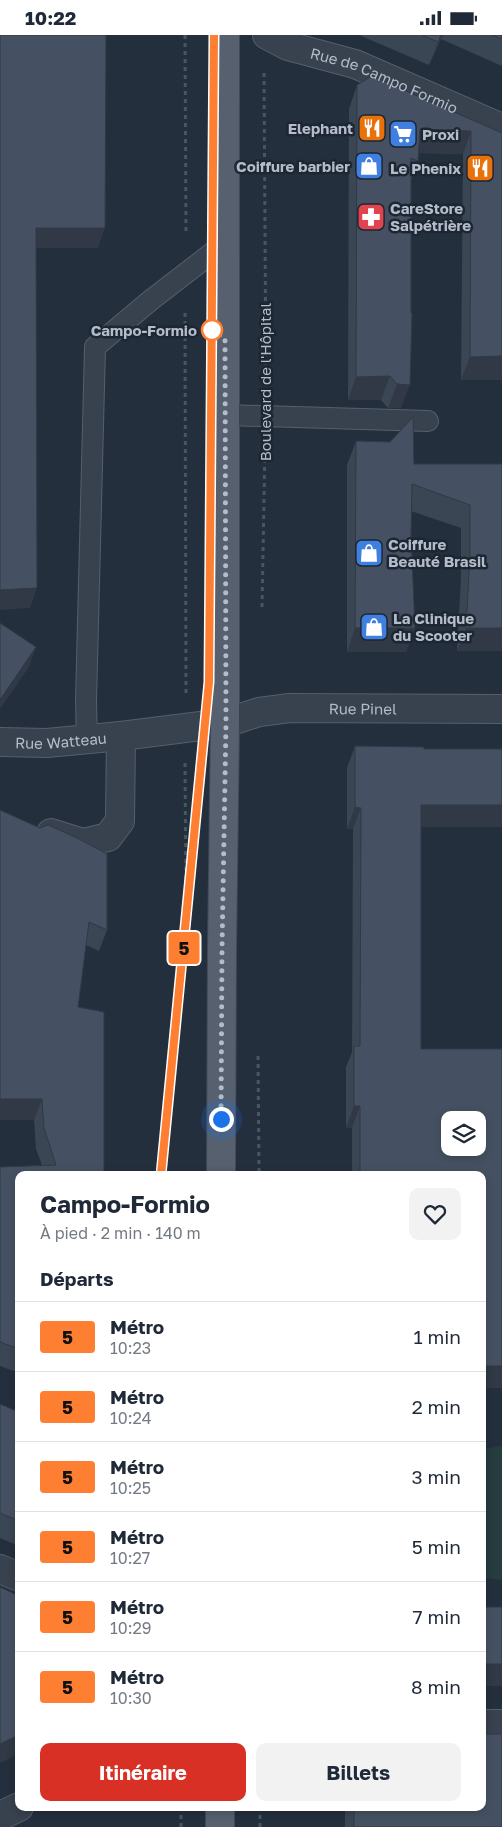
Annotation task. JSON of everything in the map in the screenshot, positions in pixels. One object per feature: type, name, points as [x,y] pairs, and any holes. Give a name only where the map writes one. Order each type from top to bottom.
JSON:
[{"type":"main road","points":[[221,1171],[226,723],[225,35]]},
{"type":"main road","points":[[220,1811],[220,1827]]},
{"type":"street","name":"Rue de Campo Formio","points":[[267,35],[288,46],[356,64],[502,128]]},
{"type":"street","name":"Rue Pinel","points":[[226,723],[259,712],[290,708],[502,709]]},
{"type":"street","name":"Rue Watteau","points":[[0,742],[47,743],[87,740],[226,723]]},
{"type":"street","name":"Rue Watteau","points":[[30,826],[83,843],[108,837],[120,821],[121,736]]},
{"type":"street","points":[[0,1569],[15,1575]]},
{"type":"street","points":[[486,1724],[502,1724]]},
{"type":"street","points":[[0,1816],[15,1809]]},
{"type":"lane","points":[[87,740],[94,347],[151,300],[226,243]]},
{"type":"lane","points":[[225,415],[428,421]]},
{"type":"path","points":[[185,35],[186,243]]},
{"type":"path","name":"Boulevard de l'Hôpital","points":[[262,610],[266,416],[264,86]]},
{"type":"path","points":[[184,318],[186,696]]},
{"type":"path","points":[[181,1811],[181,1827]]},
{"type":"path","points":[[260,1811],[260,1827]]},
{"type":"green space","points":[[502,1446],[502,1580],[486,1578],[486,1448]]},
{"type":"building","points":[[0,35],[106,35],[105,228],[36,228],[37,588],[0,590]]},
{"type":"building","points":[[422,35],[441,35],[438,42]]},
{"type":"building","points":[[492,35],[502,35],[502,39]]},
{"type":"building","points":[[372,76],[502,133],[502,356],[470,357],[471,131],[420,129],[418,161],[411,158],[412,313],[410,385],[397,384],[390,376],[356,377],[357,85]]},
{"type":"building","points":[[413,417],[414,464],[502,464],[502,628],[466,628],[470,555],[470,505],[412,484],[411,535],[415,628],[355,628],[356,441],[390,442]]},
{"type":"building","points":[[0,623],[36,647],[0,700]]},
{"type":"building","points":[[355,746],[424,747],[424,749],[502,749],[502,805],[421,805],[421,1049],[502,1049],[502,1366],[486,1366],[486,1171],[360,1171],[360,1106],[354,1106],[354,1046],[360,1046],[361,808],[355,807]]},
{"type":"building","points":[[0,810],[40,828],[48,825],[107,854],[107,930],[89,922],[78,1007],[104,1012],[104,1171],[15,1171],[15,1348],[0,1342],[0,1167],[56,1165],[44,1128],[42,1099],[0,1099]]},
{"type":"building","points":[[0,1404],[15,1410],[15,1519],[0,1513]]},
{"type":"building","points":[[0,1587],[15,1594],[15,1737],[0,1744]]},
{"type":"building","points":[[486,1607],[502,1607],[502,1664],[486,1664]]},
{"type":"building","points":[[486,1734],[502,1734],[502,1827],[354,1827],[354,1811],[486,1811]]},
{"type":"metro line","name":"5","points":[[161,1171],[209,682],[214,35]]},
{"type":"place","name":"Elephant","points":[[372,128]]},
{"type":"place","name":"Proxi","points":[[403,134]]},
{"type":"place","name":"Coiffure barbier","points":[[369,166]]},
{"type":"place","name":"Le Phenix","points":[[480,168]]},
{"type":"place","name":"CareStore Salpétrière","points":[[371,217]]},
{"type":"place","name":"Campo-Formio","points":[[212,330]]},
{"type":"place","name":"Coiffure Beauté Brasil","points":[[369,553]]},
{"type":"place","name":"La Clinique du Scooter","points":[[374,627]]},
{"type":"route","points":[[212,330],[225,338],[226,723],[221,1119]]}]
